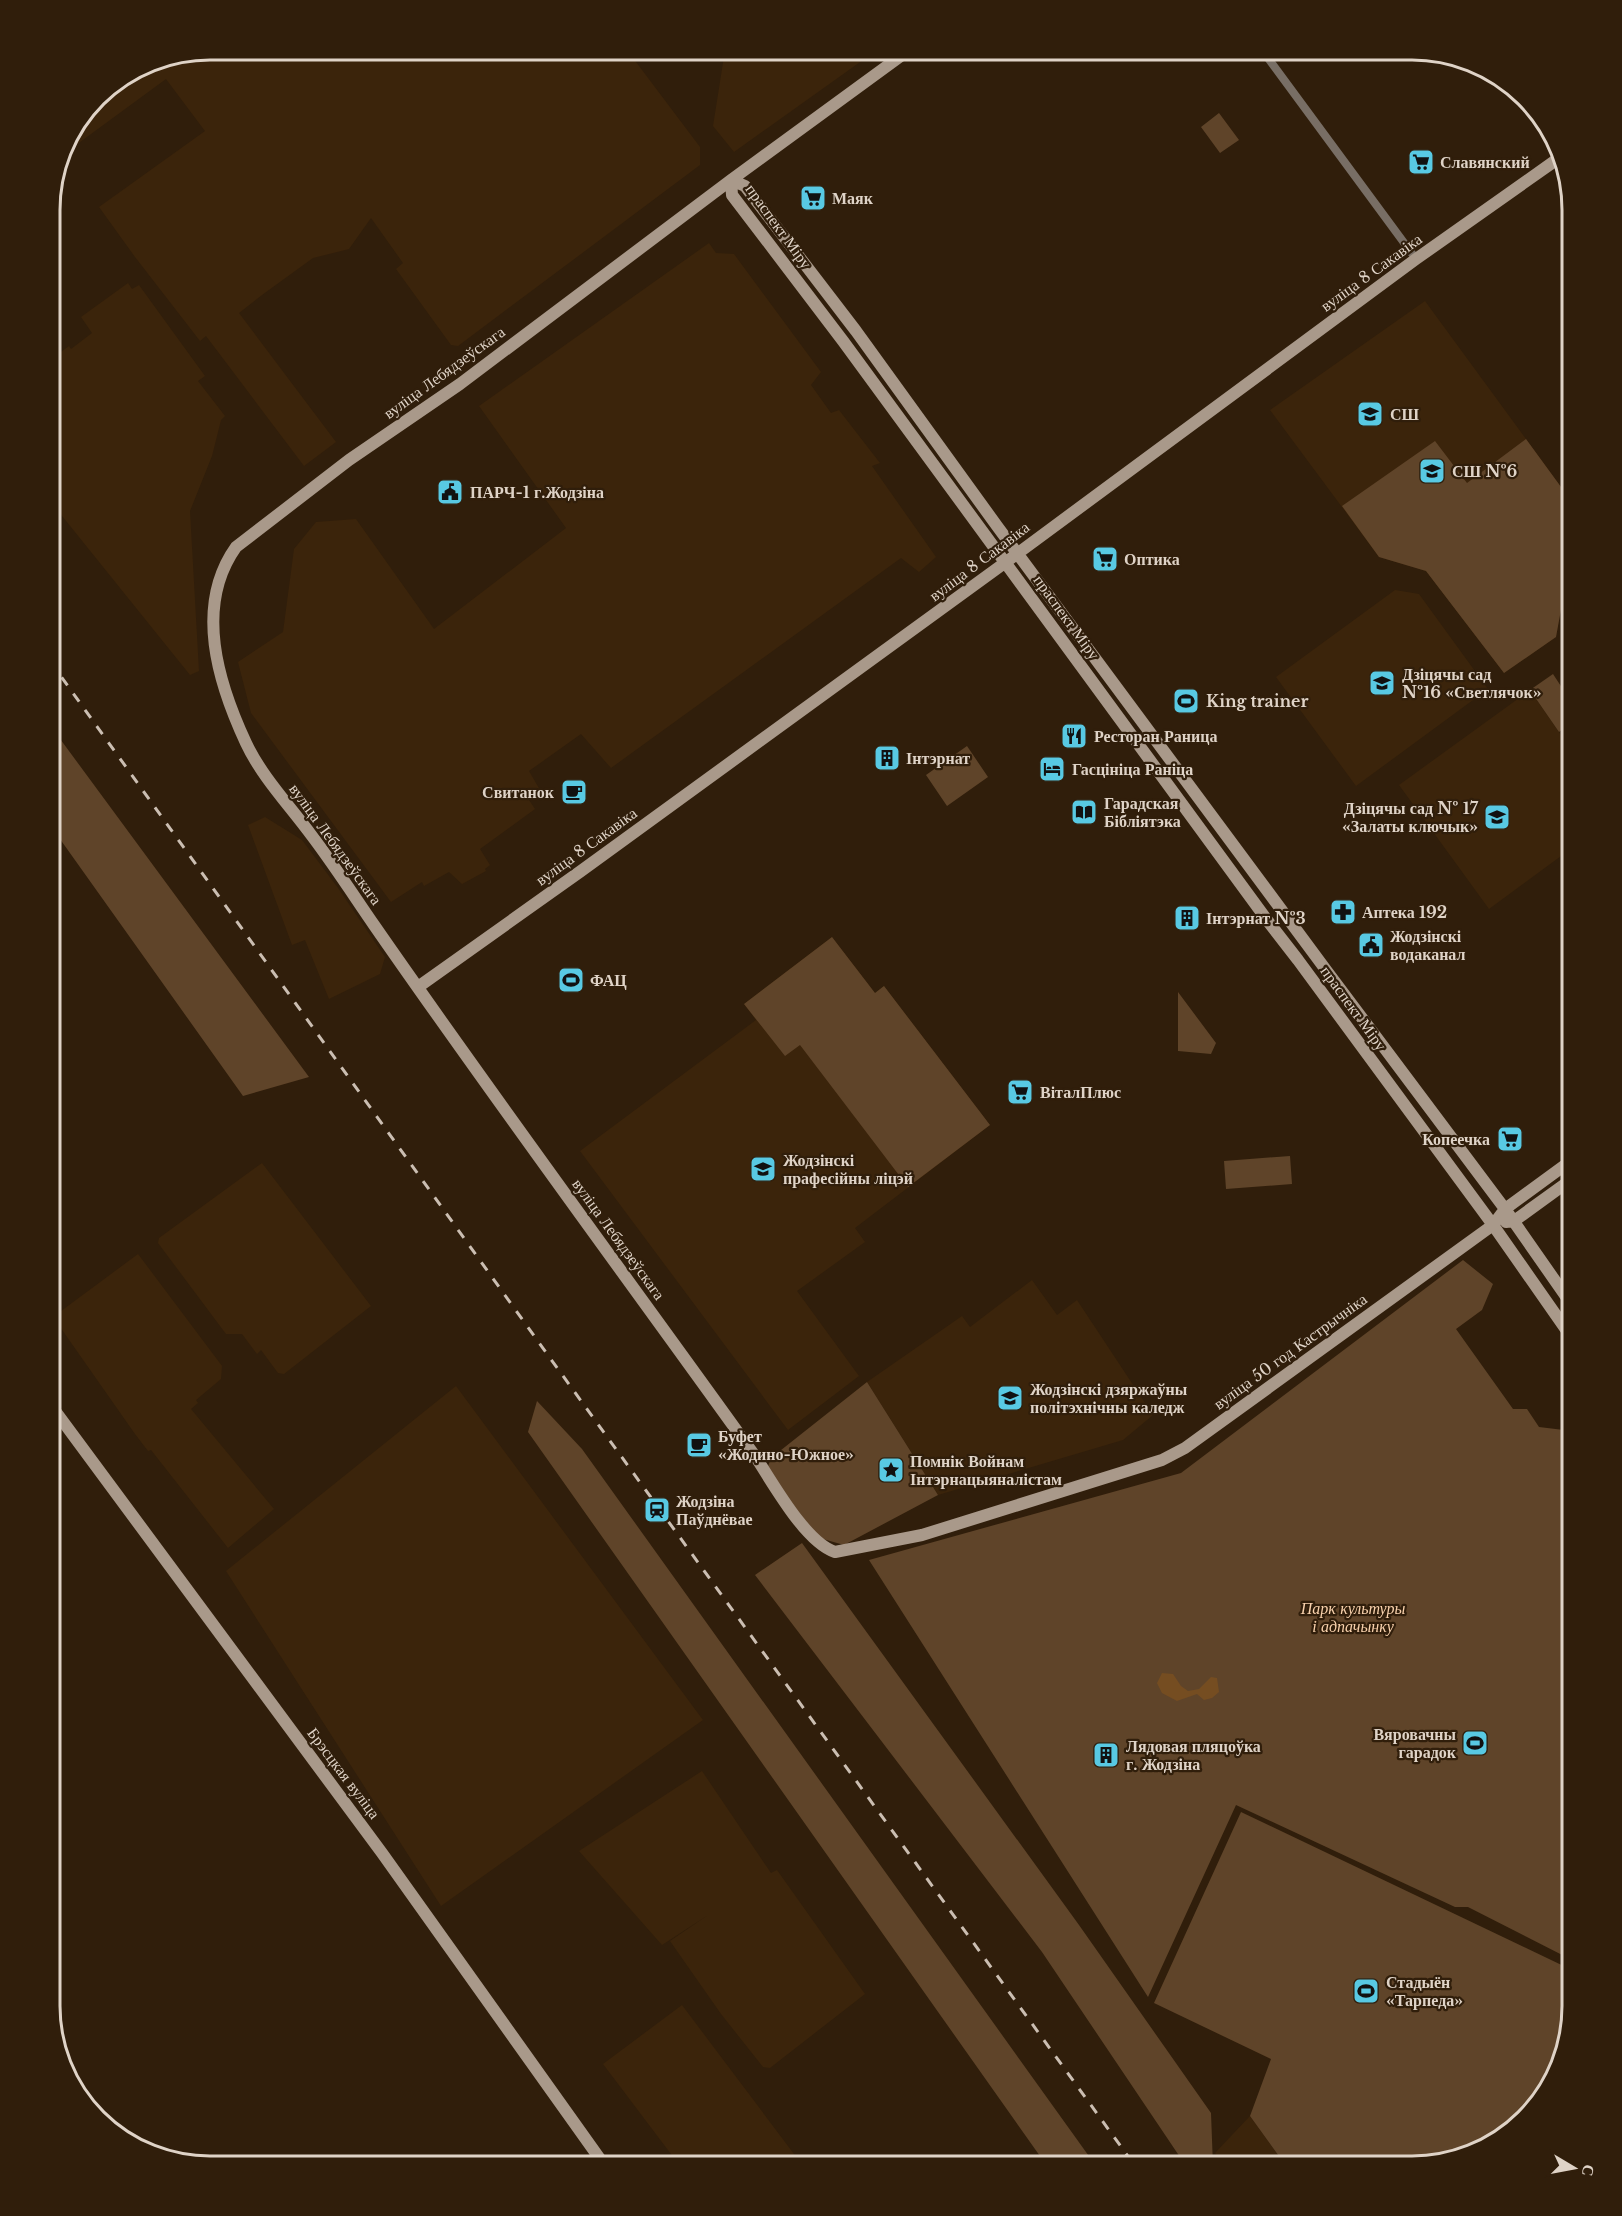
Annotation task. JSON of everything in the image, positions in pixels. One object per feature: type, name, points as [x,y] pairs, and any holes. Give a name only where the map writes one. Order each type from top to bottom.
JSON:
[{"type":"main road","name":"вуліца Лебядзеўскага","points":[[895,60],[459,384],[349,460],[251,534],[236,547],[227,560],[221,574],[214,612],[216,657],[246,744],[282,798],[313,837],[755,1456],[798,1521],[816,1543],[824,1549],[835,1552],[922,1535]]},
{"type":"main road","name":"вуліца 8 Сакавіка","points":[[418,987],[1006,562],[1416,259],[1554,161]]},
{"type":"main road","name":"праспект Міру","points":[[1562,1291],[1514,1221],[1311,951],[873,354],[745,186],[731,180],[732,195],[860,363],[1152,760],[1267,920],[1493,1225],[1562,1324]]},
{"type":"main road","points":[[860,363],[873,354]]},
{"type":"main road","points":[[1152,760],[1164,751]]},
{"type":"main road","points":[[1298,960],[1311,951]]},
{"type":"main road","name":"вуліца 50 год Кастрычніка","points":[[922,1535],[1152,1464],[1178,1452],[1493,1225],[1505,1209],[1562,1167]]},
{"type":"main road","name":"вуліца 50 год Кастрычніка","points":[[1493,1225],[1514,1221],[1562,1186]]},
{"type":"main road","name":"Брэсцкая вуліца","points":[[60,1418],[382,1853],[598,2156]]},
{"type":"street","points":[[1269,60],[1416,259]]},
{"type":"shaded area","points":[[200,60],[635,60],[700,147],[700,165],[458,346],[451,345],[396,269],[403,263],[371,218],[349,249],[313,258],[262,295],[239,313],[336,442],[304,466],[206,336],[200,341],[99,207],[205,131],[166,79],[74,146],[97,111],[127,85],[153,71]]},
{"type":"shaded area","points":[[723,60],[863,60],[734,152],[713,126]]},
{"type":"shaded area","points":[[709,243],[716,253],[734,254],[821,372],[811,385],[831,413],[839,410],[880,463],[872,466],[936,557],[919,572],[901,558],[611,768],[581,734],[529,771],[540,790],[527,797],[535,809],[480,849],[490,865],[485,869],[486,871],[462,884],[449,872],[424,886],[422,882],[391,902],[251,713],[238,662],[283,632],[294,549],[316,522],[356,519],[434,629],[566,528],[479,406]]},
{"type":"shaded area","points":[[128,283],[132,289],[139,285],[205,376],[198,381],[225,416],[221,420],[212,456],[190,511],[199,671],[190,675],[60,513],[60,353],[69,346],[71,349],[92,333],[81,317]]},
{"type":"shaded area","name":"СШ №6","points":[[1425,301],[1562,488],[1562,604],[1556,637],[1504,673],[1426,571],[1379,557],[1270,410]]},
{"type":"shaded area","name":"Дзіцячы сад №16 «Светлячок»","points":[[1395,590],[1419,594],[1488,689],[1356,786],[1276,677]]},
{"type":"shaded area","name":"Дзіцячы сад № 17 «Залаты ключык»","points":[[1530,690],[1562,736],[1562,855],[1489,909],[1399,785]]},
{"type":"shaded area","points":[[265,817],[302,840],[338,888],[385,957],[380,974],[329,999],[305,940],[292,945],[248,825]]},
{"type":"shaded area","name":"Жодзінскі прафесійны ліцэй","points":[[832,937],[875,993],[884,986],[990,1125],[855,1228],[865,1242],[797,1291],[859,1376],[788,1430],[580,1151],[756,1020],[744,1004]]},
{"type":"shaded area","points":[[262,1163],[371,1306],[284,1374],[278,1373],[261,1350],[257,1354],[242,1334],[226,1334],[158,1243],[159,1238]]},
{"type":"shaded area","points":[[138,1254],[222,1366],[221,1379],[196,1400],[198,1403],[191,1409],[274,1509],[228,1548],[151,1450],[148,1451],[135,1434],[60,1327],[60,1312]]},
{"type":"shaded area","name":"Жодзінскі дзяржаўны політэхнічны каледж","points":[[1032,1280],[1057,1315],[1077,1300],[1153,1415],[1123,1440],[938,1495],[867,1382],[962,1316],[970,1327]]},
{"type":"shaded area","points":[[456,1386],[703,1720],[441,1906],[226,1571]]},
{"type":"shaded area","points":[[1162,1673],[1173,1674],[1181,1686],[1188,1691],[1199,1689],[1211,1677],[1217,1678],[1219,1692],[1212,1698],[1204,1700],[1197,1694],[1177,1701],[1162,1693],[1157,1683]]},
{"type":"shaded area","points":[[702,1771],[771,1873],[777,1870],[865,1994],[770,2068],[763,2067],[721,2014],[670,1941],[708,1915],[662,1945],[579,1851]]},
{"type":"shaded area","points":[[682,2005],[795,2156],[672,2156],[603,2064]]},
{"type":"shaded area","points":[[1250,2116],[1279,2156],[1217,2156],[1215,2153]]},
{"type":"green space","points":[[1219,113],[1239,140],[1220,153],[1201,127]]},
{"type":"green space","points":[[1526,439],[1562,488],[1562,604],[1556,637],[1504,673],[1426,571],[1379,557],[1342,506],[1435,441],[1467,483]]},
{"type":"green space","points":[[1553,674],[1562,688],[1562,730],[1559,732],[1530,690]]},
{"type":"green space","points":[[60,739],[309,1077],[243,1096],[60,839]]},
{"type":"green space","points":[[967,746],[988,777],[947,806],[926,775]]},
{"type":"green space","points":[[832,937],[875,993],[884,986],[990,1125],[908,1187],[800,1045],[785,1056],[744,1004]]},
{"type":"green space","points":[[1178,992],[1216,1043],[1211,1054],[1178,1051]]},
{"type":"green space","points":[[1290,1156],[1292,1184],[1226,1189],[1224,1161]]},
{"type":"green space","name":"Парк культуры і адпачынку","points":[[1463,1260],[1493,1284],[1482,1310],[1456,1329],[1513,1409],[1527,1409],[1539,1427],[1562,1430],[1562,1955],[1468,1907],[1455,1907],[1236,1805],[1148,1997],[869,1560],[1181,1473]]},
{"type":"green space","points":[[867,1382],[938,1495],[844,1545],[816,1537],[767,1469],[771,1458]]},
{"type":"green space","points":[[537,1401],[582,1449],[1089,2156],[1040,2156],[528,1432]]},
{"type":"green space","points":[[802,1543],[1079,1925],[1211,2113],[1213,2156],[1179,2156],[1042,1952],[755,1575]]},
{"type":"green space","name":"Стадыён «Тарпеда»","points":[[1241,1812],[1562,1965],[1561,2025],[1557,2045],[1542,2081],[1531,2097],[1518,2112],[1487,2136],[1469,2145],[1431,2155],[1279,2156],[1250,2116],[1271,2059],[1154,2003]]},
{"type":"railway","points":[[60,675],[550,1358],[1128,2156]]},
{"type":"place","name":"Славянский","points":[[1421,162]]},
{"type":"place","name":"Маяк","points":[[813,198]]},
{"type":"place","name":"СШ","points":[[1370,414]]},
{"type":"place","name":"СШ №6","points":[[1432,471]]},
{"type":"place","name":"ПАРЧ-1 г.Жодзіна","points":[[450,492]]},
{"type":"place","name":"Оптика","points":[[1105,559]]},
{"type":"place","name":"Дзіцячы сад №16 «Светлячок»","points":[[1382,683]]},
{"type":"place","name":"King trainer","points":[[1186,701]]},
{"type":"place","name":"Ресторан Раница","points":[[1074,736]]},
{"type":"place","name":"Інтэрнат","points":[[887,758]]},
{"type":"place","name":"Гасцініца Раніца","points":[[1052,769]]},
{"type":"place","name":"Свитанок","points":[[574,792]]},
{"type":"place","name":"Гарадская Бібліятэка","points":[[1084,812]]},
{"type":"place","name":"Дзіцячы сад № 17 «Залаты ключык»","points":[[1497,817]]},
{"type":"place","name":"Аптека 192","points":[[1343,912]]},
{"type":"place","name":"Інтэрнат №3","points":[[1187,918]]},
{"type":"place","name":"Жодзінскі водаканал","points":[[1371,945]]},
{"type":"place","name":"ФАЦ","points":[[571,980]]},
{"type":"place","name":"ВіталПлюс","points":[[1020,1092]]},
{"type":"place","name":"Копеечка","points":[[1510,1139]]},
{"type":"place","name":"Жодзінскі прафесійны ліцэй","points":[[763,1169]]},
{"type":"place","name":"Жодзінскі дзяржаўны політэхнічны каледж","points":[[1010,1398]]},
{"type":"place","name":"Буфет «Жодино-Южное»","points":[[699,1445]]},
{"type":"place","name":"Помнік Войнам Інтэрнацыяналістам","points":[[891,1470]]},
{"type":"place","name":"Жодзіна Паўднёвае","points":[[657,1510]]},
{"type":"place","name":"Вяровачны гарадок","points":[[1475,1743]]},
{"type":"place","name":"Лядовая пляцоўка г. Жодзіна","points":[[1106,1755]]},
{"type":"place","name":"Стадыён «Тарпеда»","points":[[1366,1991]]}]
